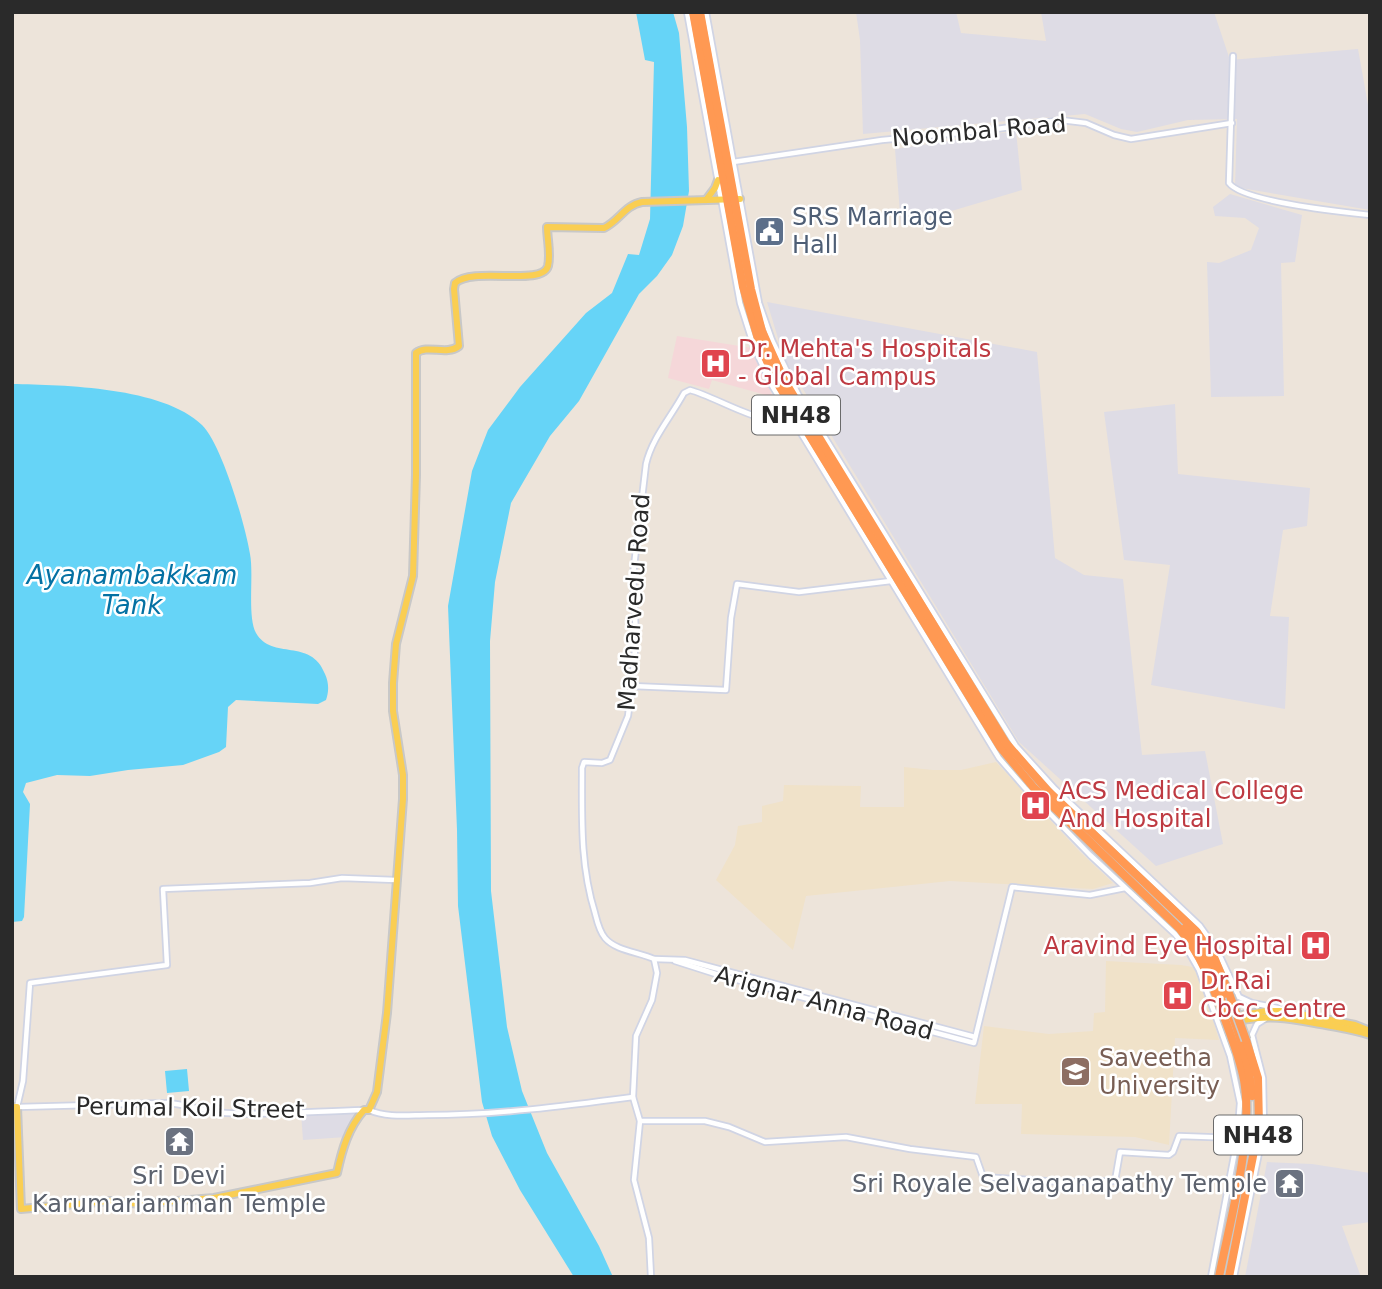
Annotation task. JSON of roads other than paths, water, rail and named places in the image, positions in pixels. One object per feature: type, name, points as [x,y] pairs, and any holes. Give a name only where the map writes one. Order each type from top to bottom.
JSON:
[{"type":"highway","name":"NH48","points":[[693,12],[758,319],[776,365],[801,416],[1000,747],[1197,932],[1214,957],[1258,1078],[1259,1126],[1231,1277]]},
{"type":"highway","name":"NH48","points":[[700,12],[730,162],[731,200]]},
{"type":"highway","name":"NH48","points":[[801,416],[1034,788],[1179,928],[1202,960],[1237,1054],[1244,1081],[1247,1115],[1219,1277]]},
{"type":"highway","points":[[974,705],[996,746],[999,758]]},
{"type":"highway","points":[[1019,750],[1036,779]]},
{"type":"highway","points":[[1045,788],[1055,789]]},
{"type":"highway","points":[[1140,889],[1178,920],[1200,945],[1230,997],[1232,1020],[1247,1065],[1252,1105],[1249,1138],[1236,1185]]},
{"type":"main road","points":[[703,201],[715,188],[718,180]]},
{"type":"main road","points":[[15,1107],[20,1209],[110,1201],[141,1204],[214,1198],[337,1173],[344,1144],[377,1092],[387,1013],[403,775],[394,718],[393,683],[396,644],[412,576],[416,475],[415,353],[422,349],[452,350],[458,346],[454,289],[455,283],[461,278],[477,275],[542,274],[548,261],[547,227],[604,228],[631,206],[645,202],[731,200]]},
{"type":"main road","points":[[1232,1020],[1267,1011],[1293,1013],[1355,1025],[1370,1033]]},
{"type":"main road","points":[[1232,1020],[1279,1016],[1370,1033]]},
{"type":"street","points":[[687,12],[718,180],[731,200],[736,285],[746,325],[766,375],[801,416],[1019,750],[1055,789],[1199,926],[1217,950],[1230,997],[1293,1013]]},
{"type":"street","points":[[706,12],[730,162]]},
{"type":"street","points":[[1233,56],[1229,183],[1233,188],[1278,201],[1370,215]]},
{"type":"street","name":"Noombal Road","points":[[730,162],[882,140],[1063,120],[1086,123],[1116,136],[1131,139],[1232,123]]},
{"type":"street","name":"Madharvedu Road","points":[[654,959],[619,948],[605,939],[590,897],[581,840],[584,762],[604,763],[612,757],[628,716],[636,637],[634,563],[649,452],[684,393],[690,390],[762,417],[783,422],[801,416]]},
{"type":"street","points":[[801,416],[891,581],[999,758],[1025,788],[1178,938],[1199,970],[1227,1046],[1237,1082],[1240,1114],[1211,1277]]},
{"type":"street","points":[[632,686],[726,690],[731,618],[737,584],[799,592],[891,581]]},
{"type":"street","points":[[15,1107],[23,1081],[30,983],[167,965],[163,889],[310,883],[342,878],[396,880]]},
{"type":"street","name":"Arignar Anna Road","points":[[654,959],[675,961],[722,976],[975,1040],[1012,887],[1090,895],[1125,888]]},
{"type":"street","points":[[651,1277],[649,1238],[635,1180],[640,1121],[633,1097],[636,1036],[652,1000],[657,973],[654,959]]},
{"type":"street","points":[[1231,1277],[1265,1119],[1263,1078],[1252,1037],[1253,1031],[1259,1022],[1279,1016]]},
{"type":"street","name":"Perumal Koil Street","points":[[15,1107],[167,1103],[228,1113],[367,1110],[402,1116],[476,1113],[633,1097]]},
{"type":"street","points":[[640,1121],[705,1121],[765,1142],[856,1138],[909,1149],[976,1157],[983,1177],[1062,1182],[1115,1181],[1120,1152],[1169,1155],[1173,1153],[1178,1136],[1237,1138]]},
{"type":"water","points":[[636,12],[673,12],[679,33],[689,191],[683,226],[672,255],[657,276],[639,294],[579,401],[550,436],[511,503],[495,582],[490,641],[491,891],[507,1027],[522,1091],[547,1153],[599,1246],[613,1277],[574,1277],[520,1190],[492,1136],[482,1102],[458,906],[448,606],[472,471],[488,430],[520,387],[586,313],[612,293],[628,254],[639,255],[650,219],[654,62],[645,60]]},
{"type":"water","name":"Ayanambakkam Tank","points":[[12,384],[85,387],[138,396],[185,412],[202,425],[210,435],[225,467],[243,524],[251,562],[252,617],[256,633],[272,646],[311,656],[319,663],[326,677],[328,693],[326,700],[318,704],[236,700],[228,707],[226,747],[183,765],[90,776],[57,775],[26,783],[23,792],[30,804],[24,917],[22,921],[12,922]]},
{"type":"water","points":[[187,1069],[189,1091],[167,1093],[165,1071]]},
{"type":"place","name":"SRS Marriage Hall","points":[[769,231]]},
{"type":"place","name":"Dr. Mehta's Hospitals - Global Campus","points":[[715,363]]},
{"type":"place","name":"ACS Medical College And Hospital","points":[[1036,805]]},
{"type":"place","name":"Aravind Eye Hospital","points":[[1316,946]]},
{"type":"place","name":"Dr.Rai Cbcc Centre","points":[[1177,995]]},
{"type":"place","name":"Saveetha University","points":[[1076,1072]]},
{"type":"place","name":"Sri Devi Karumariamman Temple","points":[[179,1142]]},
{"type":"place","name":"Sri Royale Selvaganapathy Temple","points":[[1290,1184]]}]
